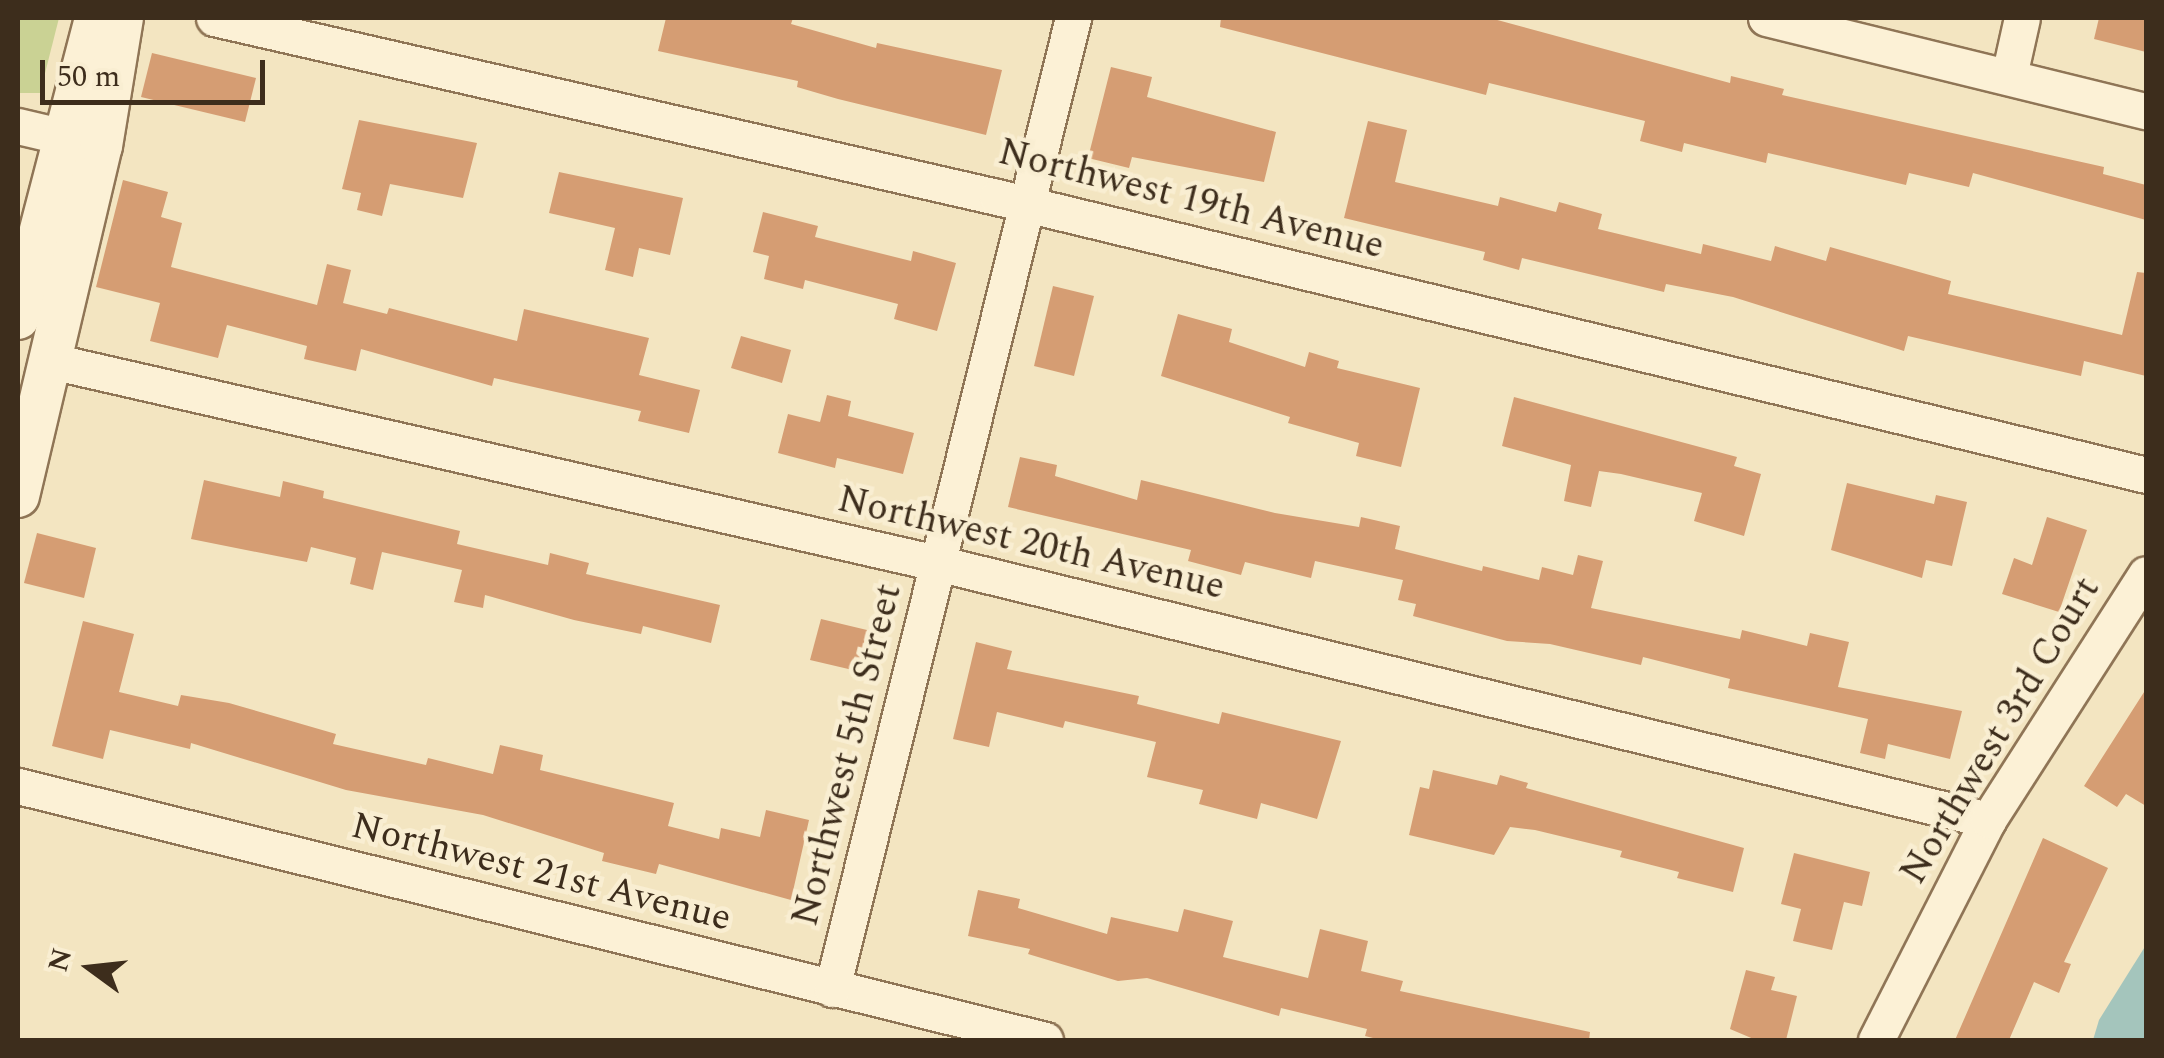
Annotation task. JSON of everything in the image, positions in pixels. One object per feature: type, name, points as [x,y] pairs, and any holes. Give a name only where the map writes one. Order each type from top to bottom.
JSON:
[{"type":"street","points":[[18,496],[51,361],[83,142],[96,18]]},
{"type":"street","points":[[18,318],[83,142],[122,18]]},
{"type":"street","name":"Northwest 19th Avenue","points":[[214,18],[1029,204],[2146,475]]},
{"type":"street","name":"Northwest 5th Street","points":[[832,989],[941,564],[1073,18]]},
{"type":"street","points":[[1766,18],[2146,111]]},
{"type":"street","points":[[2009,76],[2022,18]]},
{"type":"street","points":[[18,126],[83,142]]},
{"type":"street","name":"Northwest 20th Avenue","points":[[51,361],[941,564],[1988,820]]},
{"type":"street","name":"Northwest 3rd Court","points":[[1876,1040],[1988,820],[2146,574]]},
{"type":"street","name":"Northwest 21st Avenue","points":[[18,786],[1045,1040]]},
{"type":"green space","points":[[18,18],[59,18],[40,93],[18,93]]},
{"type":"water","points":[[2146,945],[2146,1040],[2093,1040],[2099,1020]]},
{"type":"building","points":[[666,18],[793,18],[791,24],[876,48],[877,43],[1002,70],[986,135],[838,99],[797,87],[798,81],[658,51]]},
{"type":"building","points":[[1221,18],[1490,18],[1730,83],[1731,76],[1784,89],[1782,95],[2104,167],[2103,174],[2146,185],[2146,220],[1973,173],[1969,187],[1909,173],[1906,185],[1768,153],[1766,163],[1684,143],[1682,152],[1640,141],[1645,121],[1489,83],[1486,95],[1220,27]]},
{"type":"building","points":[[2099,18],[2146,18],[2146,52],[2094,39]]},
{"type":"building","points":[[152,53],[256,78],[245,122],[141,97]]},
{"type":"building","points":[[1111,67],[1152,77],[1147,97],[1276,132],[1264,182],[1132,157],[1129,168],[1088,158]]},
{"type":"building","points":[[359,120],[477,143],[463,198],[390,184],[382,216],[357,210],[361,193],[342,189]]},
{"type":"building","points":[[1368,121],[1407,130],[1395,182],[1498,206],[1500,197],[1556,212],[1559,202],[1602,214],[1598,229],[1701,254],[1703,244],[1771,261],[1775,246],[1826,261],[1830,247],[1951,281],[1948,294],[2122,335],[2137,272],[2146,273],[2146,376],[2084,361],[2081,376],[1908,336],[1904,351],[1733,297],[1666,284],[1664,292],[1522,258],[1519,270],[1483,260],[1485,252],[1344,218]]},
{"type":"building","points":[[559,172],[683,198],[670,255],[639,248],[633,277],[605,270],[615,228],[549,213]]},
{"type":"building","points":[[123,180],[168,192],[161,217],[182,223],[171,267],[317,305],[327,264],[351,270],[343,303],[387,314],[389,308],[517,341],[524,309],[649,338],[639,375],[700,390],[689,433],[638,421],[641,411],[494,378],[492,386],[361,349],[356,371],[304,359],[307,346],[227,325],[218,358],[150,341],[160,303],[96,287]]},
{"type":"building","points":[[763,212],[818,226],[815,237],[911,261],[913,251],[956,263],[937,331],[894,319],[898,304],[805,280],[803,289],[764,279],[769,256],[753,252]]},
{"type":"building","points":[[1053,286],[1094,296],[1074,376],[1034,366]]},
{"type":"building","points":[[1178,314],[1232,329],[1229,342],[1305,367],[1309,352],[1339,361],[1337,368],[1420,388],[1401,467],[1356,456],[1359,443],[1288,423],[1290,417],[1161,376]]},
{"type":"building","points":[[741,336],[791,350],[782,383],[731,368]]},
{"type":"building","points":[[827,395],[851,401],[848,416],[914,433],[903,474],[837,458],[835,468],[778,453],[788,414],[820,422]]},
{"type":"building","points":[[1514,397],[1737,457],[1734,466],[1761,474],[1744,536],[1694,521],[1702,493],[1621,474],[1599,471],[1591,507],[1564,501],[1571,465],[1502,446]]},
{"type":"building","points":[[1020,457],[1057,465],[1055,476],[1137,500],[1141,480],[1275,513],[1359,527],[1361,517],[1400,526],[1395,549],[1482,571],[1483,566],[1539,580],[1542,567],[1573,575],[1578,555],[1603,561],[1591,608],[1740,639],[1742,630],[1807,646],[1810,633],[1849,642],[1838,687],[1962,711],[1950,759],[1888,744],[1885,759],[1860,753],[1868,719],[1728,688],[1730,679],[1643,657],[1641,665],[1550,644],[1507,641],[1413,616],[1416,604],[1398,600],[1403,580],[1315,561],[1311,578],[1245,562],[1241,575],[1188,561],[1191,550],[1008,507]]},
{"type":"building","points":[[204,480],[280,497],[283,481],[324,491],[323,498],[460,531],[457,544],[548,565],[550,553],[589,563],[586,574],[720,605],[711,643],[643,626],[641,634],[574,620],[485,595],[483,608],[454,602],[462,570],[382,552],[373,590],[350,584],[356,558],[311,547],[307,562],[191,539]]},
{"type":"building","points":[[1847,483],[1934,504],[1936,495],[1967,502],[1952,566],[1926,560],[1922,578],[1831,550]]},
{"type":"building","points":[[2047,517],[2087,530],[2059,612],[2002,594],[2014,558],[2032,565]]},
{"type":"building","points":[[37,533],[96,548],[84,598],[24,583]]},
{"type":"building","points":[[821,619],[867,630],[857,671],[810,660]]},
{"type":"building","points":[[83,621],[134,634],[119,692],[178,706],[181,695],[229,703],[336,734],[333,744],[426,765],[428,758],[493,774],[500,745],[543,755],[540,770],[674,803],[668,826],[719,839],[721,828],[760,837],[766,810],[809,820],[791,900],[659,864],[656,874],[602,861],[604,853],[483,815],[346,790],[191,743],[190,749],[110,730],[103,759],[52,746]]},
{"type":"building","points":[[976,642],[1012,651],[1007,669],[1139,696],[1137,704],[1219,724],[1222,712],[1341,741],[1317,819],[1261,803],[1257,819],[1199,804],[1203,790],[1147,777],[1156,742],[1065,721],[1063,728],[997,712],[989,747],[953,739]]},
{"type":"building","points":[[2146,689],[2146,806],[2126,794],[2117,807],[2084,786]]},
{"type":"building","points":[[1433,770],[1497,785],[1500,775],[1528,783],[1526,788],[1744,848],[1733,892],[1677,878],[1679,872],[1620,857],[1622,851],[1535,830],[1510,827],[1494,855],[1409,835],[1420,787],[1429,789]]},
{"type":"building","points":[[2043,838],[2108,868],[2064,962],[2071,964],[2059,993],[2034,982],[2009,1040],[1955,1040]]},
{"type":"building","points":[[1794,853],[1870,872],[1862,906],[1844,902],[1832,950],[1793,941],[1801,909],[1781,904]]},
{"type":"building","points":[[978,890],[1020,899],[1018,908],[1107,934],[1111,917],[1178,932],[1184,909],[1233,921],[1223,957],[1308,978],[1320,929],[1368,941],[1361,971],[1403,981],[1400,991],[1590,1032],[1589,1040],[1381,1040],[1365,1036],[1367,1029],[1281,1008],[1279,1016],[1147,978],[1118,981],[1028,954],[1030,949],[968,936]]},
{"type":"building","points":[[1746,970],[1775,977],[1771,990],[1797,996],[1786,1040],[1756,1040],[1730,1029]]}]
